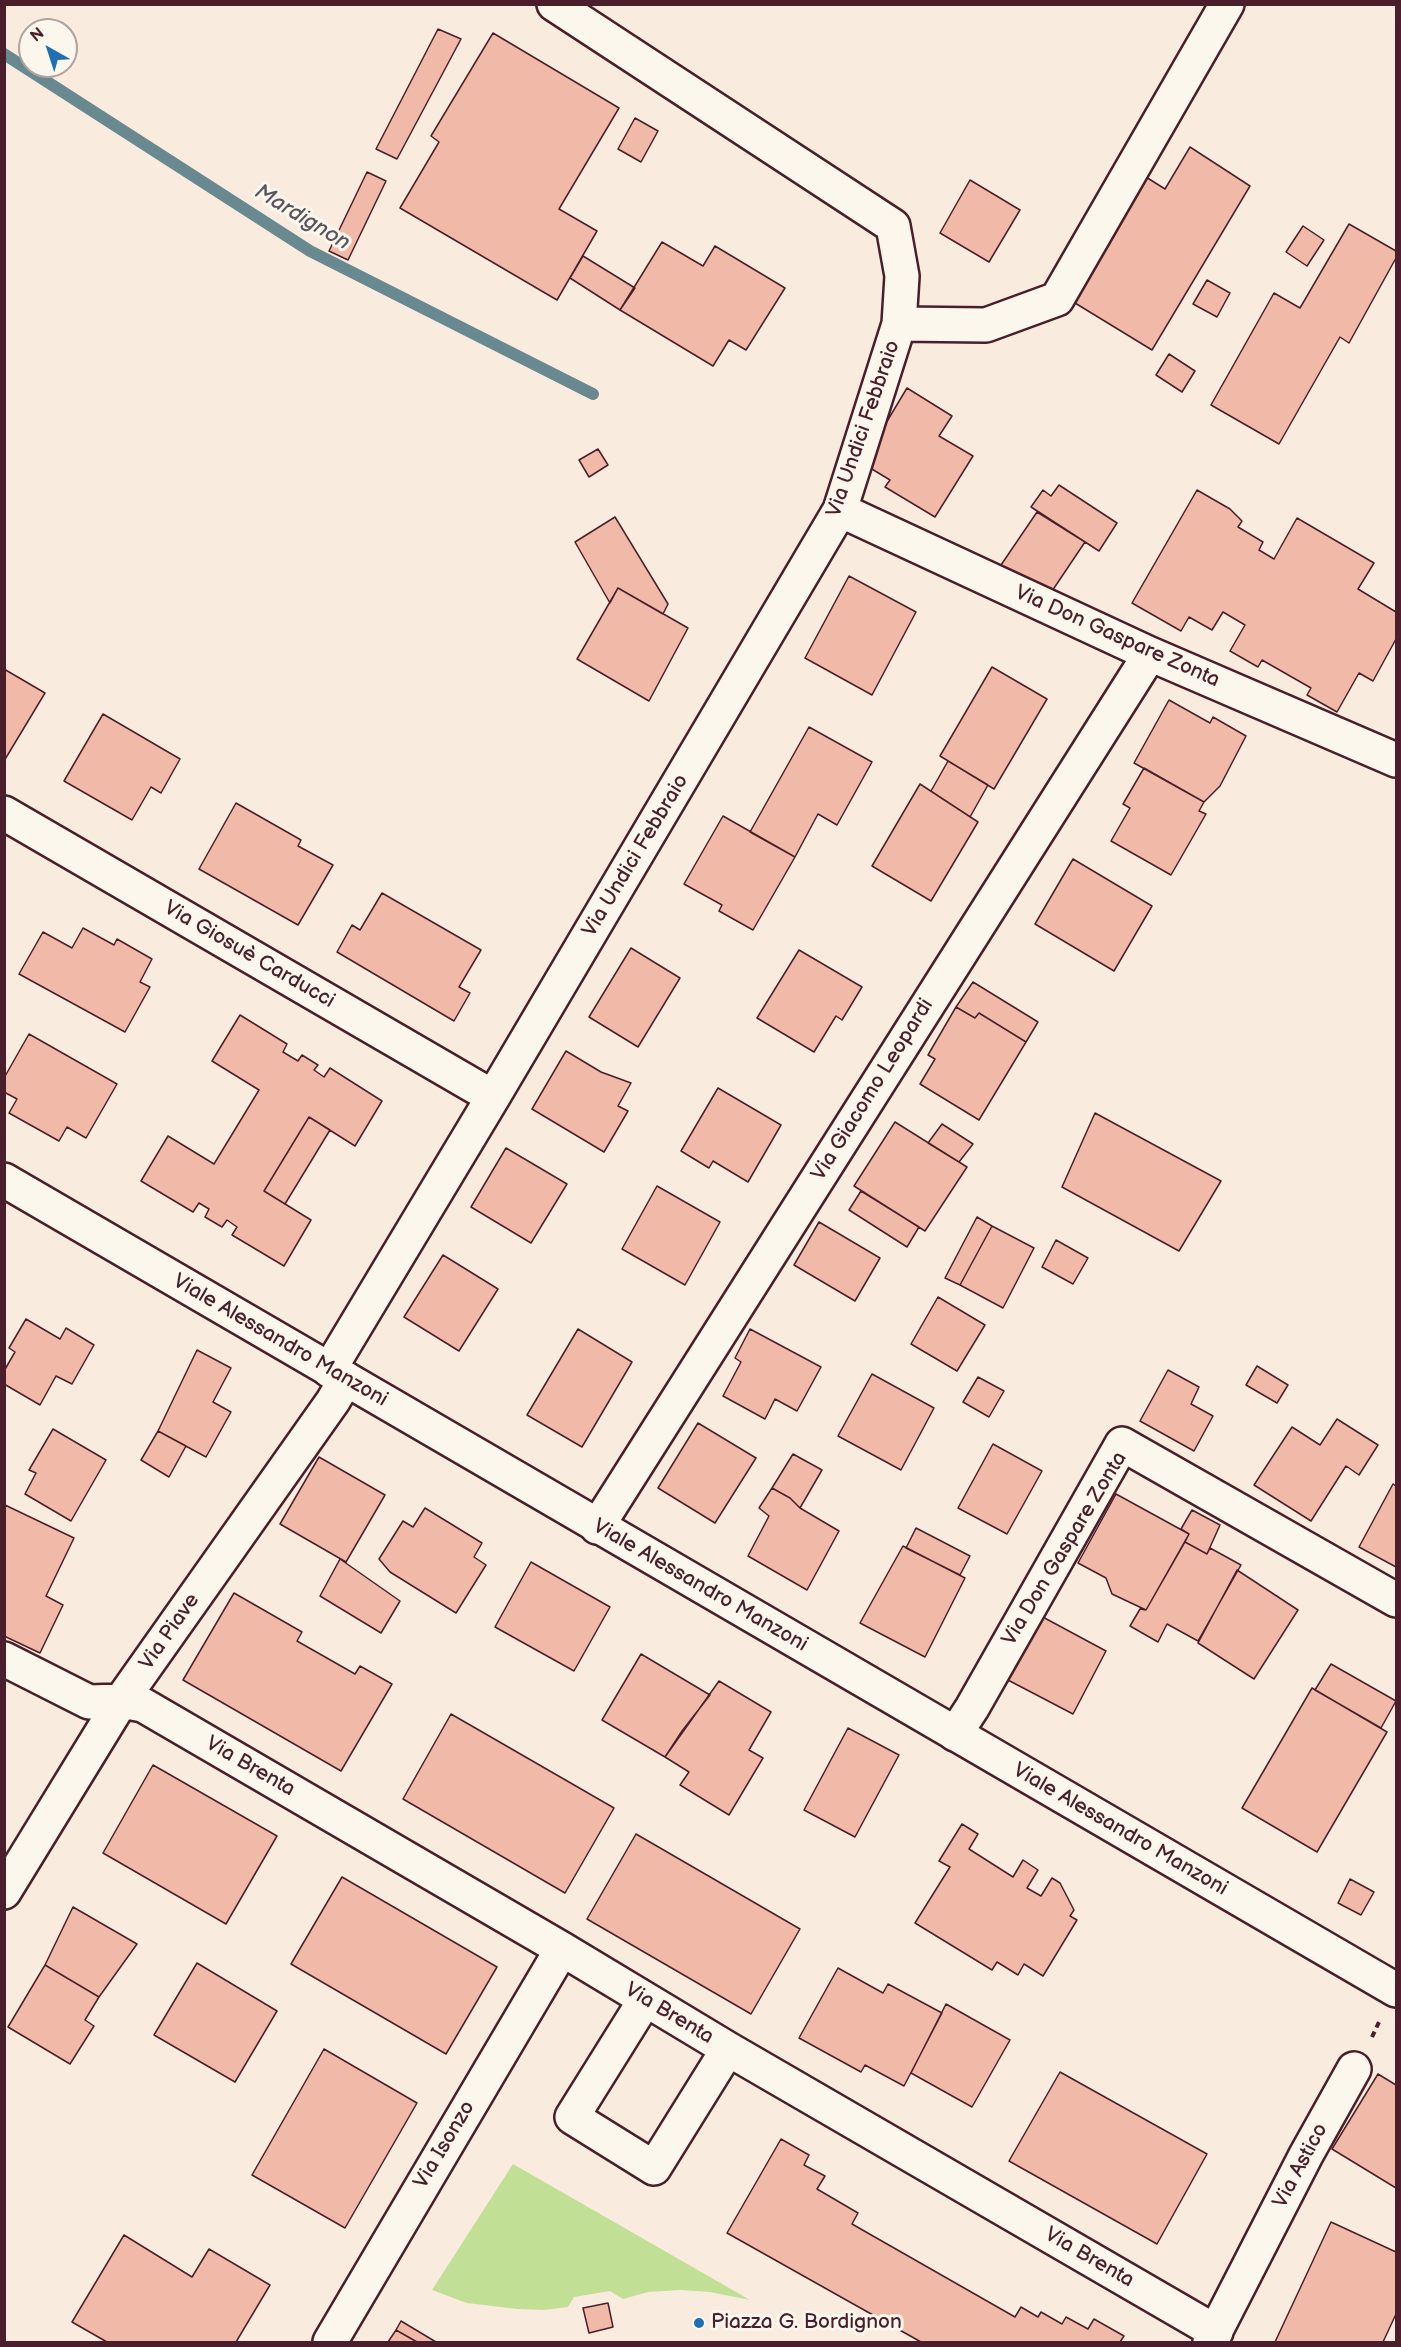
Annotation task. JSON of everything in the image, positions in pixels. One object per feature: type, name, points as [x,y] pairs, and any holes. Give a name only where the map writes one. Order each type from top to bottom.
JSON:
[{"type":"street","name":"Via Undici Febbraio","points":[[337,1374],[494,1097],[840,510],[899,324],[902,276],[893,226],[554,4]]},
{"type":"street","name":"Via Undici Febbraio","points":[[899,324],[986,325],[1057,299],[1227,4]]},
{"type":"street","name":"Via Don Gaspare Zonta","points":[[840,510],[1150,654],[1396,760]]},
{"type":"street","name":"Via Giacomo Leopardi","points":[[597,1527],[1150,654]]},
{"type":"street","name":"Via Giosuè Carducci","points":[[4,813],[494,1097]]},
{"type":"street","name":"Viale Alessandro Manzoni","points":[[4,1180],[955,1734],[1390,2002]]},
{"type":"street","name":"Via Piave","points":[[4,1892],[121,1701],[333,1401],[337,1374]]},
{"type":"street","name":"Via Don Gaspare Zonta","points":[[955,1734],[1122,1444],[1396,1600]]},
{"type":"street","name":"Via Brenta","points":[[4,1659],[88,1702],[121,1701],[143,1705],[562,1949],[1213,2337]]},
{"type":"street","name":"Via Isonzo","points":[[330,2343],[562,1949]]},
{"type":"street","points":[[645,2000],[572,2117],[654,2168],[728,2049]]},
{"type":"street","name":"Via Astico","points":[[1213,2337],[1306,2155],[1354,2069]]},
{"type":"path","points":[[1354,2069],[1390,2002]]},
{"type":"green space","points":[[513,2164],[750,2300],[710,2292],[681,2290],[648,2292],[623,2299],[610,2291],[574,2297],[568,2307],[544,2310],[467,2303],[432,2290]]},
{"type":"building","points":[[438,29],[461,39],[397,159],[376,149]]},
{"type":"building","points":[[493,33],[619,108],[559,209],[597,231],[557,300],[400,208],[439,142],[431,136]]},
{"type":"building","points":[[635,118],[658,131],[641,162],[618,149]]},
{"type":"building","points":[[1190,147],[1250,186],[1152,350],[1075,303],[1146,177],[1165,189]]},
{"type":"building","points":[[367,172],[386,181],[348,260],[329,251]]},
{"type":"building","points":[[970,180],[1020,210],[989,262],[940,233]]},
{"type":"building","points":[[1349,224],[1396,251],[1396,258],[1349,343],[1340,337],[1279,444],[1211,405],[1274,293],[1300,308]]},
{"type":"building","points":[[1303,226],[1324,240],[1307,266],[1286,252]]},
{"type":"building","points":[[662,242],[703,266],[715,246],[785,288],[746,350],[729,340],[713,366],[620,310]]},
{"type":"building","points":[[583,256],[635,288],[620,310],[570,278]]},
{"type":"building","points":[[1207,280],[1230,293],[1217,317],[1193,304]]},
{"type":"building","points":[[1169,354],[1195,371],[1182,392],[1156,375]]},
{"type":"building","points":[[907,388],[952,416],[939,436],[973,456],[935,517],[885,487],[890,480],[862,463]]},
{"type":"building","points":[[598,449],[608,465],[589,477],[579,460]]},
{"type":"building","points":[[1059,485],[1117,523],[1099,551],[1031,507],[1043,490],[1051,496]]},
{"type":"building","points":[[1197,490],[1230,509],[1242,521],[1238,527],[1263,542],[1259,550],[1274,559],[1297,518],[1374,563],[1358,589],[1396,612],[1396,639],[1373,681],[1359,673],[1337,712],[1307,695],[1311,688],[1262,660],[1258,667],[1230,651],[1245,625],[1223,612],[1212,630],[1189,617],[1181,631],[1132,603]]},
{"type":"building","points":[[1037,512],[1085,542],[1046,600],[999,568]]},
{"type":"building","points":[[615,517],[668,604],[663,614],[618,588],[610,603],[575,542]]},
{"type":"building","points":[[849,576],[916,612],[872,695],[805,658]]},
{"type":"building","points":[[618,588],[688,628],[649,701],[577,659]]},
{"type":"building","points":[[992,667],[1047,699],[994,789],[940,756]]},
{"type":"building","points":[[4,669],[45,693],[4,761]]},
{"type":"building","points":[[1169,700],[1210,723],[1213,717],[1246,736],[1220,786],[1204,802],[1134,763]]},
{"type":"building","points":[[103,714],[180,759],[161,793],[151,787],[132,820],[64,781]]},
{"type":"building","points":[[809,727],[872,762],[837,825],[818,814],[795,857],[750,832]]},
{"type":"building","points":[[948,761],[988,785],[970,817],[931,791]]},
{"type":"building","points":[[1144,768],[1204,802],[1199,811],[1206,814],[1171,875],[1111,841],[1130,808],[1123,804]]},
{"type":"building","points":[[920,784],[978,822],[931,901],[872,866]]},
{"type":"building","points":[[236,803],[301,840],[298,846],[333,865],[298,925],[199,869]]},
{"type":"building","points":[[723,816],[795,857],[753,930],[719,911],[722,905],[684,884]]},
{"type":"building","points":[[1073,859],[1152,906],[1114,971],[1035,924]]},
{"type":"building","points":[[382,893],[481,950],[459,987],[470,993],[454,1021],[337,952],[352,925],[360,930]]},
{"type":"building","points":[[83,928],[114,945],[117,939],[152,959],[140,982],[150,987],[125,1032],[19,974],[43,932],[72,948]]},
{"type":"building","points":[[631,948],[680,978],[638,1047],[589,1017]]},
{"type":"building","points":[[799,950],[862,987],[842,1020],[836,1016],[814,1052],[757,1018]]},
{"type":"building","points":[[973,982],[1038,1022],[1026,1042],[979,1013],[975,1018],[956,1007]]},
{"type":"building","points":[[956,1007],[975,1018],[979,1013],[1026,1042],[979,1120],[920,1084],[935,1059],[928,1055]]},
{"type":"building","points":[[240,1015],[287,1044],[283,1052],[298,1061],[302,1055],[318,1065],[314,1070],[324,1077],[330,1068],[382,1101],[355,1146],[309,1117],[264,1191],[311,1220],[284,1266],[232,1235],[237,1227],[227,1220],[222,1227],[205,1217],[209,1209],[199,1203],[193,1212],[141,1181],[168,1136],[214,1164],[259,1090],[212,1061]]},
{"type":"building","points":[[29,1034],[117,1084],[86,1138],[67,1127],[59,1141],[9,1113],[17,1099],[4,1092],[4,1078]]},
{"type":"building","points":[[566,1051],[601,1072],[631,1083],[618,1106],[628,1111],[604,1152],[532,1109]]},
{"type":"building","points":[[718,1088],[781,1125],[748,1182],[713,1161],[709,1168],[681,1151]]},
{"type":"building","points":[[1095,1113],[1221,1181],[1179,1251],[1062,1187]]},
{"type":"building","points":[[309,1117],[330,1130],[285,1204],[264,1191]]},
{"type":"building","points":[[895,1122],[967,1167],[925,1231],[854,1186]]},
{"type":"building","points":[[942,1124],[973,1144],[959,1162],[928,1143]]},
{"type":"building","points":[[506,1148],[567,1184],[531,1243],[471,1207]]},
{"type":"building","points":[[657,1186],[720,1222],[685,1285],[622,1249]]},
{"type":"building","points":[[861,1191],[919,1227],[907,1247],[849,1210]]},
{"type":"building","points":[[977,1217],[992,1226],[960,1285],[945,1278]]},
{"type":"building","points":[[819,1222],[880,1258],[855,1301],[794,1265]]},
{"type":"building","points":[[992,1226],[1034,1248],[1003,1308],[960,1285]]},
{"type":"building","points":[[1056,1240],[1088,1258],[1073,1284],[1042,1267]]},
{"type":"building","points":[[443,1255],[498,1289],[459,1351],[404,1317]]},
{"type":"building","points":[[938,1297],[985,1325],[957,1371],[911,1344]]},
{"type":"building","points":[[26,1319],[60,1339],[66,1328],[94,1345],[72,1384],[56,1376],[40,1405],[4,1384],[4,1371],[15,1352],[9,1348]]},
{"type":"building","points":[[578,1329],[632,1362],[582,1447],[527,1415]]},
{"type":"building","points":[[750,1329],[821,1367],[797,1411],[775,1399],[765,1419],[723,1396],[741,1362],[735,1358]]},
{"type":"building","points":[[197,1350],[231,1368],[213,1402],[231,1412],[206,1457],[158,1431]]},
{"type":"building","points":[[1257,1366],[1288,1385],[1277,1403],[1246,1385]]},
{"type":"building","points":[[1168,1370],[1199,1387],[1191,1404],[1213,1416],[1194,1451],[1140,1421]]},
{"type":"building","points":[[872,1374],[934,1408],[901,1470],[838,1436]]},
{"type":"building","points":[[978,1377],[1004,1391],[989,1417],[963,1402]]},
{"type":"building","points":[[1337,1419],[1378,1445],[1359,1475],[1346,1466],[1311,1521],[1254,1485],[1292,1427],[1320,1445]]},
{"type":"building","points":[[698,1423],[756,1458],[715,1523],[658,1488]]},
{"type":"building","points":[[53,1429],[106,1460],[71,1521],[25,1494],[36,1473],[29,1470]]},
{"type":"building","points":[[158,1431],[186,1446],[169,1477],[141,1460]]},
{"type":"building","points":[[993,1444],[1042,1471],[1007,1534],[958,1508]]},
{"type":"building","points":[[793,1454],[822,1470],[800,1508],[790,1498],[772,1488]]},
{"type":"building","points":[[319,1457],[385,1495],[346,1562],[280,1524]]},
{"type":"building","points":[[1393,1484],[1396,1486],[1396,1567],[1359,1547]]},
{"type":"building","points":[[772,1488],[839,1531],[807,1590],[748,1556],[769,1516],[759,1508]]},
{"type":"building","points":[[1116,1494],[1189,1534],[1146,1610],[1112,1594],[1106,1578],[1078,1563]]},
{"type":"building","points":[[5,1505],[74,1538],[46,1596],[63,1605],[40,1653],[4,1636]]},
{"type":"building","points":[[425,1508],[482,1543],[474,1557],[486,1565],[456,1613],[390,1572],[379,1559],[403,1521],[413,1527]]},
{"type":"building","points":[[1192,1510],[1220,1525],[1207,1554],[1185,1542],[1189,1534],[1181,1529]]},
{"type":"building","points":[[916,1528],[970,1556],[960,1575],[906,1548]]},
{"type":"building","points":[[1185,1542],[1207,1554],[1210,1548],[1241,1565],[1198,1641],[1167,1624],[1158,1642],[1130,1626],[1140,1609],[1146,1610]]},
{"type":"building","points":[[903,1546],[965,1578],[925,1657],[860,1623]]},
{"type":"building","points":[[340,1559],[400,1601],[381,1633],[320,1596]]},
{"type":"building","points":[[531,1562],[610,1607],[574,1671],[495,1627]]},
{"type":"building","points":[[1237,1570],[1298,1610],[1254,1679],[1198,1643]]},
{"type":"building","points":[[234,1593],[302,1632],[297,1641],[355,1674],[360,1666],[392,1684],[341,1771],[183,1680]]},
{"type":"building","points":[[1039,1615],[1106,1651],[1073,1714],[1006,1679]]},
{"type":"building","points":[[641,1654],[710,1695],[665,1757],[602,1720]]},
{"type":"building","points":[[1331,1664],[1396,1701],[1381,1728],[1315,1690]]},
{"type":"building","points":[[719,1681],[771,1712],[749,1750],[763,1758],[729,1815],[680,1785],[689,1772],[665,1757]]},
{"type":"building","points":[[1312,1688],[1387,1732],[1317,1852],[1242,1808]]},
{"type":"building","points":[[451,1714],[614,1808],[565,1893],[403,1799]]},
{"type":"building","points":[[848,1728],[899,1755],[855,1837],[804,1810]]},
{"type":"building","points":[[153,1765],[277,1836],[226,1924],[103,1853]]},
{"type":"building","points":[[962,1824],[978,1834],[969,1849],[1013,1877],[1023,1860],[1038,1870],[1027,1888],[1041,1896],[1052,1878],[1060,1883],[1074,1910],[1070,1916],[1077,1920],[1043,1976],[1024,1964],[1018,1975],[997,1962],[992,1970],[915,1923],[950,1867],[939,1861]]},
{"type":"building","points":[[636,1834],[800,1929],[751,2014],[587,1919]]},
{"type":"building","points":[[342,1877],[497,1967],[446,2054],[291,1964]]},
{"type":"building","points":[[1350,1879],[1374,1892],[1361,1915],[1338,1903]]},
{"type":"building","points":[[73,1907],[137,1944],[99,1997],[45,1965]]},
{"type":"building","points":[[197,1963],[277,2011],[235,2082],[154,2035]]},
{"type":"building","points":[[45,1965],[99,1997],[85,2020],[94,2026],[70,2064],[8,2027]]},
{"type":"building","points":[[838,1968],[883,1993],[888,1984],[942,2013],[904,2086],[865,2065],[861,2072],[799,2038]]},
{"type":"building","points":[[946,2004],[1010,2040],[972,2107],[911,2073]]},
{"type":"building","points":[[324,2049],[417,2103],[345,2228],[252,2175]]},
{"type":"building","points":[[1060,2072],[1207,2154],[1157,2244],[1009,2161]]},
{"type":"building","points":[[1378,2074],[1396,2085],[1396,2188],[1332,2149]]},
{"type":"building","points":[[781,2139],[809,2155],[804,2165],[825,2176],[817,2189],[858,2213],[852,2224],[1015,2317],[1021,2307],[1038,2317],[1041,2312],[1062,2324],[1066,2317],[1088,2329],[1094,2319],[1124,2336],[1120,2342],[921,2342],[727,2233]]},
{"type":"building","points":[[1331,2222],[1396,2252],[1396,2314],[1383,2342],[1275,2342]]},
{"type":"building","points":[[124,2235],[192,2277],[209,2249],[270,2285],[236,2342],[107,2342],[72,2322]]},
{"type":"building","points":[[608,2303],[613,2327],[589,2333],[583,2308]]},
{"type":"building","points":[[401,2321],[436,2342],[417,2342],[396,2330]]},
{"type":"building","points":[[396,2330],[417,2342],[388,2342]]},
{"type":"waterway","name":"Mardignon","points":[[4,54],[310,251],[593,394]]},
{"type":"place","name":"Piazza G. Bordignon","points":[[699,2323]]}]
